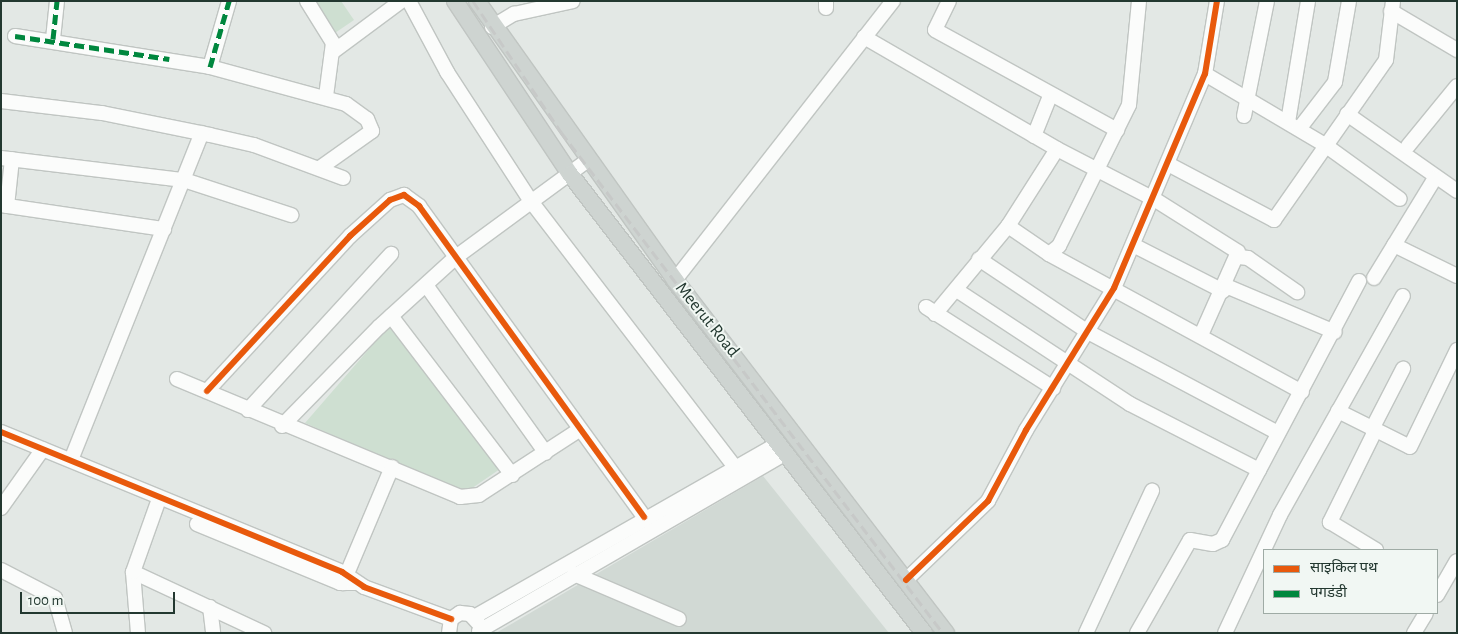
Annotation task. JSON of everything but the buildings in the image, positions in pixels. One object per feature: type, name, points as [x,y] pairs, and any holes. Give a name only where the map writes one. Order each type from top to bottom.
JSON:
[{"type":"main road","name":"Meerut Road","points":[[454,1],[570,174],[779,450],[924,633]]},
{"type":"main road","name":"Meerut Road","points":[[477,1],[492,27],[675,280],[946,633]]},
{"type":"main road","points":[[779,450],[798,439]]},
{"type":"street","points":[[53,39],[57,1]]},
{"type":"street","points":[[210,67],[229,1]]},
{"type":"street","points":[[307,1],[329,32],[334,51],[326,96]]},
{"type":"street","points":[[334,51],[401,1]]},
{"type":"street","points":[[409,1],[447,72],[530,200],[734,466]]},
{"type":"street","points":[[492,27],[514,14],[573,1]]},
{"type":"street","points":[[675,280],[893,1]]},
{"type":"street","points":[[949,1],[936,30],[1050,96],[1117,130]]},
{"type":"street","points":[[1049,254],[1059,246],[1117,130],[1132,94],[1139,1]]},
{"type":"street","points":[[906,580],[988,501],[1053,388],[1068,367],[1114,288],[1135,246],[1205,74],[1217,1]]},
{"type":"street","points":[[1244,116],[1267,1]]},
{"type":"street","points":[[1294,126],[1308,1]]},
{"type":"street","points":[[1294,126],[1335,82],[1349,1]]},
{"type":"street","points":[[1168,164],[1272,221],[1386,60],[1392,6],[1457,50]]},
{"type":"street","points":[[15,36],[53,39],[210,67],[326,96],[361,115],[372,128],[370,134],[320,168]]},
{"type":"street","points":[[864,37],[1057,149],[1154,200],[1239,257],[1248,258],[1297,292]]},
{"type":"street","points":[[1205,74],[1324,145],[1400,199]]},
{"type":"street","points":[[1408,146],[1457,86]]},
{"type":"street","points":[[1034,136],[1050,96]]},
{"type":"street","points":[[1,101],[102,113],[202,133],[320,168],[343,178]]},
{"type":"street","points":[[1347,114],[1435,178],[1457,191]]},
{"type":"street","points":[[71,460],[202,133]]},
{"type":"street","points":[[1053,388],[931,311],[958,292],[978,259],[1008,226],[1057,149]]},
{"type":"street","points":[[164,229],[4,205],[6,159],[184,180],[291,215]]},
{"type":"street","points":[[282,426],[391,316],[456,258],[530,200],[588,160]]},
{"type":"street","points":[[1374,278],[1435,178]]},
{"type":"street","points":[[207,391],[292,297],[396,196],[411,198],[419,206],[579,430],[644,517]]},
{"type":"street","points":[[1008,226],[1049,254],[1201,335],[1302,392]]},
{"type":"street","points":[[1394,245],[1457,276]]},
{"type":"street","points":[[1135,246],[1224,288],[1335,332]]},
{"type":"street","points":[[248,410],[391,254]]},
{"type":"street","points":[[1201,335],[1239,257]]},
{"type":"street","points":[[978,259],[1088,332],[1278,433]]},
{"type":"street","points":[[1137,633],[1187,544],[1194,539],[1213,544],[1222,540],[1278,433],[1335,332],[1359,281]]},
{"type":"street","points":[[426,285],[546,453]]},
{"type":"street","points":[[958,292],[1068,367],[1259,470]]},
{"type":"street","points":[[1264,549],[1280,515],[1403,296]]},
{"type":"street","points":[[391,316],[512,474]]},
{"type":"street","points":[[1338,411],[1410,447],[1457,350]]},
{"type":"street","points":[[1374,549],[1330,522],[1403,369]]},
{"type":"street","points":[[177,379],[282,426],[392,467],[448,493],[470,498],[546,453],[579,430]]},
{"type":"street","points":[[1,432],[40,452],[158,503],[349,581],[450,626],[465,613],[474,617],[479,632],[751,465],[779,450]]},
{"type":"street","points":[[1,441],[71,460],[158,503]]},
{"type":"street","points":[[1,508],[40,452]]},
{"type":"street","points":[[474,617],[734,466],[751,465]]},
{"type":"street","points":[[349,581],[392,467]]},
{"type":"street","points":[[1086,633],[1152,491]]},
{"type":"street","points":[[138,633],[133,572],[158,503]]},
{"type":"street","points":[[1225,633],[1263,551]]},
{"type":"street","points":[[1439,587],[1457,561]]},
{"type":"street","points":[[1,570],[55,598],[65,633]]},
{"type":"street","points":[[133,572],[264,633]]},
{"type":"street","points":[[574,574],[679,619]]},
{"type":"street","points":[[210,607],[214,633]]},
{"type":"street","points":[[1414,633],[1425,614]]},
{"type":"shaded area","points":[[763,476],[889,633],[496,633]]},
{"type":"green space","points":[[309,1],[341,1],[354,20],[332,35]]},
{"type":"green space","points":[[389,326],[500,469],[465,493],[305,423]]},
{"type":"railway","points":[[473,1],[561,132],[943,633]]},
{"type":"marked path","points":[[53,39],[57,1]]},
{"type":"marked path","points":[[210,67],[229,1]]},
{"type":"marked path","points":[[15,36],[169,59]]},
{"type":"cycle path","points":[[906,580],[988,501],[1026,430],[1114,288],[1205,74],[1217,1]]},
{"type":"cycle path","points":[[207,391],[350,236],[390,200],[404,195],[419,206],[644,517]]},
{"type":"cycle path","points":[[1,432],[342,572],[364,587],[451,619]]}]
